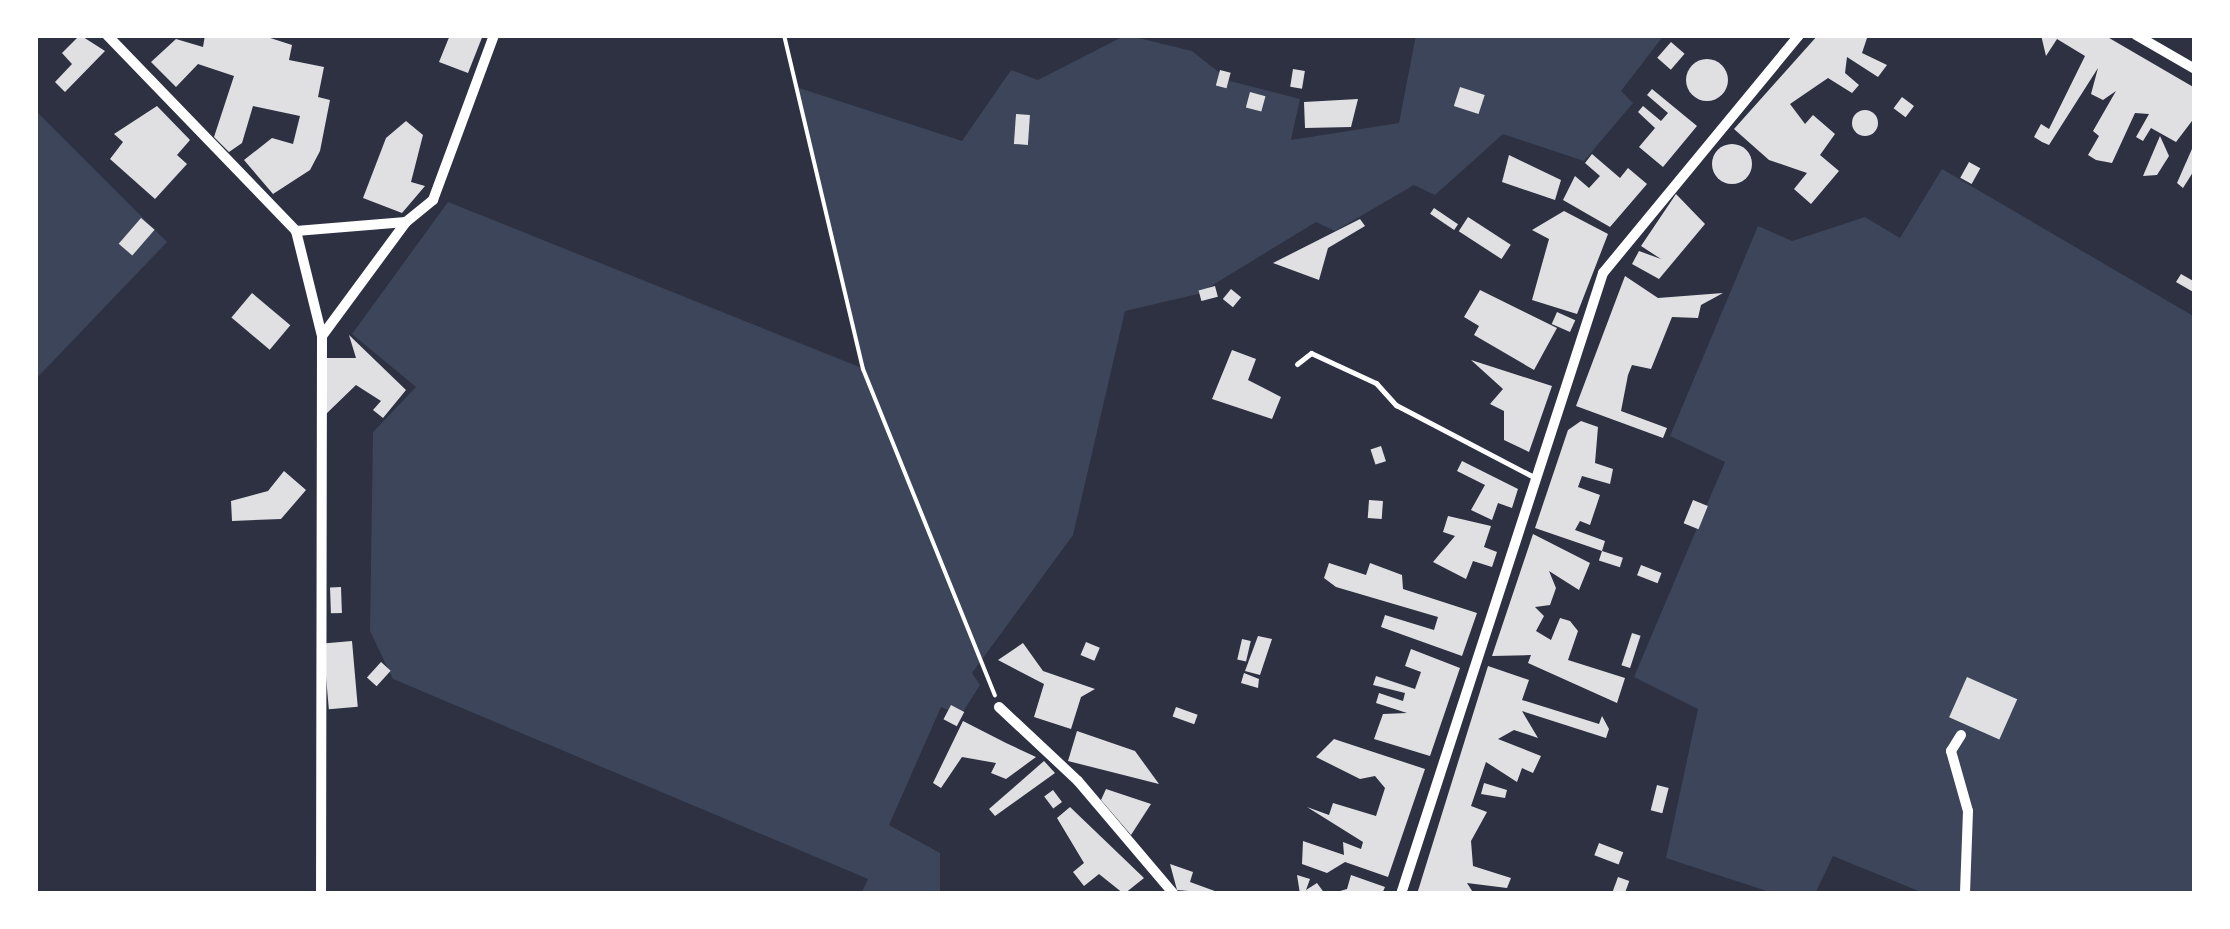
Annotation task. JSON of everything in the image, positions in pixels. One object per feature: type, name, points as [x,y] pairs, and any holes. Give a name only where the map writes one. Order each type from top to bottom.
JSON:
[{"type":"street","points":[[106,35],[296,232],[322,336],[321,894]]},
{"type":"street","points":[[322,336],[406,222],[433,200],[494,35]]},
{"type":"street","points":[[1401,894],[1603,273],[1799,35]]},
{"type":"street","points":[[2136,35],[2195,69]]},
{"type":"street","points":[[2157,47],[2164,35]]},
{"type":"street","points":[[296,232],[406,222]]},
{"type":"street","points":[[998,707],[1078,781],[1174,894]]},
{"type":"street","points":[[1960,735],[1951,751],[1968,811],[1966,894]]},
{"type":"lane","points":[[1297,364],[1311,353],[1376,383],[1396,405],[1534,477]]},
{"type":"path","points":[[784,35],[863,369],[998,707]]},
{"type":"shaded area","points":[[1126,35],[1192,51],[1230,81],[1300,99],[1291,140],[1399,123],[1416,35],[1664,35],[1621,91],[1633,103],[1584,161],[1503,134],[1435,195],[1414,185],[1335,231],[1316,222],[1198,294],[1125,311],[1073,535],[972,673],[980,685],[961,715],[941,707],[889,825],[940,853],[940,894],[861,894],[868,879],[393,679],[370,631],[373,432],[416,387],[352,334],[448,202],[862,368],[796,87],[962,141],[1011,70],[1038,80]]},
{"type":"shaded area","points":[[35,110],[167,242],[35,380]]},
{"type":"shaded area","points":[[1942,169],[2195,317],[2195,894],[1926,894],[1833,856],[1816,892],[1776,894],[1666,858],[1698,709],[1634,677],[1725,462],[1670,436],[1758,226],[1792,241],[1865,217],[1900,238]]},
{"type":"building","points":[[80,35],[105,51],[65,92],[55,82],[72,64],[62,53]]},
{"type":"building","points":[[205,35],[261,35],[292,45],[289,60],[324,67],[318,97],[330,100],[320,151],[310,170],[273,194],[244,160],[272,138],[293,144],[300,116],[253,106],[242,143],[229,152],[214,137],[234,76],[198,64],[176,87],[151,62],[176,39],[203,47]]},
{"type":"building","points":[[450,35],[483,35],[468,73],[439,62]]},
{"type":"building","points":[[1818,35],[1868,35],[1862,53],[1887,65],[1878,77],[1847,57],[1845,73],[1859,85],[1852,93],[1828,78],[1790,104],[1805,124],[1813,115],[1835,134],[1820,155],[1839,171],[1811,204],[1794,189],[1807,173],[1769,160],[1734,129]]},
{"type":"building","points":[[2041,35],[2104,35],[2195,88],[2195,117],[2176,142],[2151,128],[2143,141],[2136,137],[2149,114],[2135,113],[2112,163],[2096,160],[2088,155],[2099,136],[2093,131],[2116,91],[2103,100],[2091,94],[2098,68],[2049,145],[2042,142],[2034,137],[2041,124],[2049,129],[2085,56],[2057,39],[2046,56]]},
{"type":"building","points":[[1671,42],[1685,54],[1671,70],[1657,58]]},
{"type":"building","points":[[1707,59],[1722,65],[1728,80],[1722,95],[1707,101],[1692,95],[1686,80],[1692,65]]},
{"type":"building","points":[[1293,69],[1305,71],[1302,89],[1290,87]]},
{"type":"building","points":[[1220,70],[1231,73],[1226,88],[1216,85]]},
{"type":"building","points":[[1460,87],[1485,95],[1479,114],[1454,106]]},
{"type":"building","points":[[1652,89],[1697,126],[1663,167],[1639,147],[1655,128],[1638,112],[1643,106],[1661,121],[1668,113],[1647,95]]},
{"type":"building","points":[[1250,92],[1265,96],[1261,112],[1246,107]]},
{"type":"building","points":[[1902,97],[1914,106],[1906,117],[1894,108]]},
{"type":"building","points":[[1358,99],[1351,127],[1305,128],[1304,102]]},
{"type":"building","points":[[157,106],[190,140],[177,155],[187,164],[155,199],[110,159],[123,142],[114,134]]},
{"type":"building","points":[[1865,110],[1874,114],[1878,123],[1874,132],[1865,136],[1856,132],[1852,123],[1856,114]]},
{"type":"building","points":[[1016,114],[1030,115],[1028,145],[1014,144]]},
{"type":"building","points":[[406,121],[423,135],[411,182],[425,186],[402,213],[363,198],[386,138]]},
{"type":"building","points":[[2160,136],[2169,156],[2157,175],[2143,176]]},
{"type":"building","points":[[2195,142],[2195,169],[2183,188],[2177,183]]},
{"type":"building","points":[[1732,144],[1746,150],[1752,164],[1746,178],[1732,184],[1718,178],[1712,164],[1718,150]]},
{"type":"building","points":[[1592,154],[1620,178],[1628,168],[1647,184],[1610,227],[1563,200],[1575,176],[1589,188],[1600,176],[1585,163]]},
{"type":"building","points":[[1509,155],[1561,180],[1555,200],[1502,182]]},
{"type":"building","points":[[1969,162],[1980,168],[1972,184],[1960,178]]},
{"type":"building","points":[[1676,194],[1705,224],[1659,279],[1632,264],[1639,251],[1661,259],[1641,246]]},
{"type":"building","points":[[1434,208],[1458,224],[1454,230],[1430,214]]},
{"type":"building","points":[[1564,211],[1608,234],[1577,314],[1532,300],[1549,239],[1532,230]]},
{"type":"building","points":[[1468,217],[1511,245],[1502,259],[1459,231]]},
{"type":"building","points":[[141,218],[155,230],[132,255],[119,244]]},
{"type":"building","points":[[1360,219],[1365,226],[1328,248],[1319,280],[1273,263]]},
{"type":"building","points":[[2181,274],[2195,282],[2195,293],[2176,282]]},
{"type":"building","points":[[1625,276],[1658,298],[1723,293],[1701,305],[1698,318],[1672,317],[1651,369],[1632,365],[1621,411],[1667,428],[1663,438],[1576,406]]},
{"type":"building","points":[[1215,286],[1218,297],[1201,301],[1199,290]]},
{"type":"building","points":[[1231,289],[1241,297],[1233,307],[1223,299]]},
{"type":"building","points":[[1480,290],[1557,328],[1534,370],[1474,335],[1479,326],[1464,317]]},
{"type":"building","points":[[252,293],[290,325],[270,350],[231,318]]},
{"type":"building","points":[[1557,312],[1575,320],[1570,332],[1552,324]]},
{"type":"building","points":[[349,335],[406,390],[383,418],[373,410],[381,401],[356,385],[326,414],[326,358],[356,358]]},
{"type":"building","points":[[1232,350],[1256,359],[1248,380],[1281,397],[1272,419],[1212,399]]},
{"type":"building","points":[[1471,360],[1552,386],[1529,452],[1504,440],[1504,411],[1490,404],[1503,389]]},
{"type":"building","points":[[1581,421],[1598,427],[1595,463],[1613,469],[1610,484],[1582,476],[1578,487],[1600,495],[1590,525],[1580,521],[1575,530],[1605,541],[1602,551],[1535,528],[1568,430]]},
{"type":"building","points":[[1381,446],[1386,461],[1375,465],[1371,449]]},
{"type":"building","points":[[1462,461],[1518,489],[1512,508],[1498,503],[1492,520],[1471,510],[1485,485],[1457,471]]},
{"type":"building","points":[[284,471],[306,490],[281,519],[232,521],[231,501],[268,491]]},
{"type":"building","points":[[1369,500],[1383,501],[1382,519],[1368,518]]},
{"type":"building","points":[[1693,500],[1708,506],[1698,529],[1684,523]]},
{"type":"building","points":[[1448,516],[1491,526],[1484,547],[1497,552],[1492,567],[1473,561],[1466,579],[1433,562],[1455,536],[1443,532]]},
{"type":"building","points":[[1533,534],[1590,563],[1579,590],[1549,571],[1556,588],[1550,605],[1535,607],[1544,616],[1536,631],[1551,640],[1560,618],[1570,621],[1578,631],[1568,660],[1625,678],[1617,703],[1528,663],[1531,655],[1492,656]]},
{"type":"building","points":[[1602,551],[1623,558],[1620,567],[1599,561]]},
{"type":"building","points":[[1329,563],[1366,575],[1370,563],[1402,575],[1403,589],[1477,613],[1462,656],[1381,627],[1385,615],[1434,630],[1438,617],[1336,587],[1324,578]]},
{"type":"building","points":[[1641,565],[1662,573],[1658,583],[1637,575]]},
{"type":"building","points":[[330,587],[341,587],[342,613],[331,613]]},
{"type":"building","points":[[1632,633],[1641,636],[1630,668],[1621,665]]},
{"type":"building","points":[[1258,636],[1272,639],[1260,675],[1245,671]]},
{"type":"building","points":[[1242,639],[1251,641],[1246,661],[1237,659]]},
{"type":"building","points":[[352,641],[358,707],[329,709],[323,644]]},
{"type":"building","points":[[1086,642],[1100,648],[1094,661],[1081,655]]},
{"type":"building","points":[[1023,643],[1043,671],[1095,689],[1081,697],[1071,729],[1034,717],[1044,684],[998,660]]},
{"type":"building","points":[[1411,649],[1460,668],[1430,756],[1374,739],[1383,714],[1407,713],[1376,703],[1379,693],[1403,701],[1405,693],[1373,685],[1376,676],[1415,689],[1421,672],[1405,666]]},
{"type":"building","points":[[381,662],[391,671],[377,686],[367,678]]},
{"type":"building","points":[[1488,666],[1529,680],[1522,700],[1599,724],[1602,716],[1609,729],[1606,738],[1522,711],[1538,738],[1514,730],[1498,739],[1541,756],[1533,773],[1522,768],[1517,782],[1486,762],[1471,806],[1487,812],[1471,841],[1473,866],[1511,878],[1507,888],[1467,883],[1474,894],[1417,894]]},
{"type":"building","points":[[1244,673],[1259,679],[1258,688],[1241,683]]},
{"type":"building","points":[[1967,677],[2017,699],[1999,740],[1949,717]]},
{"type":"building","points":[[951,705],[964,712],[957,726],[943,719]]},
{"type":"building","points":[[1176,707],[1198,715],[1194,724],[1173,716]]},
{"type":"building","points":[[963,721],[1036,757],[1006,779],[991,773],[996,763],[962,757],[941,788],[933,783]]},
{"type":"building","points":[[1077,731],[1135,751],[1159,784],[1068,761]]},
{"type":"building","points":[[1334,739],[1425,769],[1388,877],[1345,862],[1327,873],[1302,864],[1303,841],[1344,855],[1343,842],[1361,849],[1363,842],[1307,807],[1329,815],[1333,803],[1376,816],[1385,788],[1375,776],[1360,779],[1316,757]]},
{"type":"building","points":[[1044,761],[1055,773],[995,816],[989,809]]},
{"type":"building","points":[[1484,783],[1507,790],[1505,798],[1481,794]]},
{"type":"building","points":[[1657,785],[1669,788],[1662,813],[1651,810]]},
{"type":"building","points":[[1106,789],[1151,804],[1131,835],[1101,800]]},
{"type":"building","points":[[1053,790],[1062,802],[1053,809],[1044,797]]},
{"type":"building","points":[[1070,807],[1144,878],[1124,894],[1099,874],[1084,886],[1073,872],[1084,863],[1057,818]]},
{"type":"building","points":[[1599,843],[1623,852],[1619,864],[1594,855]]},
{"type":"building","points":[[1170,864],[1193,872],[1190,882],[1223,894],[1177,890]]},
{"type":"building","points":[[1297,875],[1310,879],[1306,890],[1317,883],[1325,894],[1300,894]]},
{"type":"building","points":[[1351,875],[1385,887],[1382,894],[1330,894],[1347,889]]},
{"type":"building","points":[[1618,877],[1629,881],[1625,894],[1613,891]]}]
